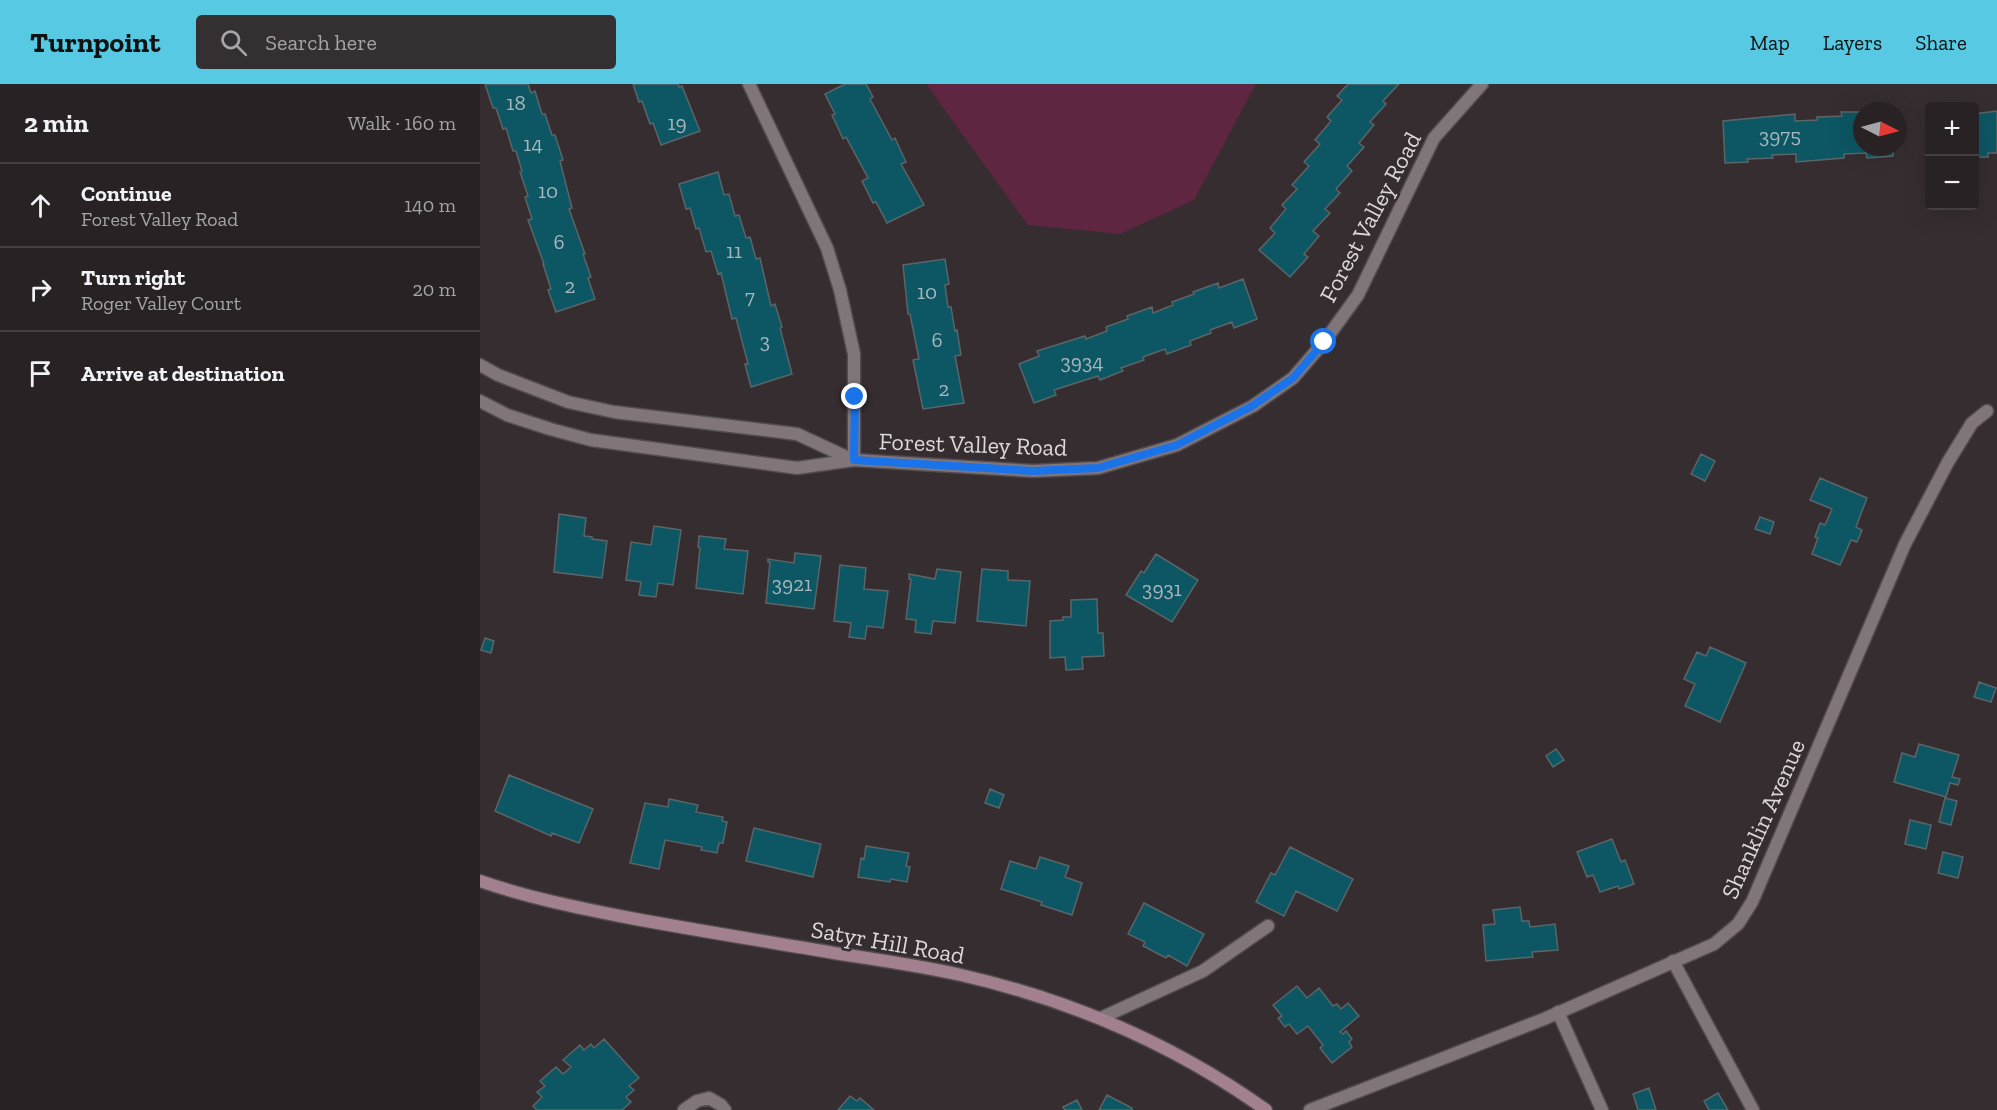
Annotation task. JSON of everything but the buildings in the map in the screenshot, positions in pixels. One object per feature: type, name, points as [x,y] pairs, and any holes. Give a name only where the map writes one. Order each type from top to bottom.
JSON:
[{"type":"street","points":[[749,84],[827,248],[840,290],[854,354],[854,460]]},
{"type":"street","name":"Forest Valley Road","points":[[480,401],[507,415],[550,429],[614,443],[798,468],[854,460],[1033,471],[1098,468],[1177,445],[1252,406],[1293,378],[1324,342],[1358,295],[1434,138],[1482,84]]},
{"type":"street","name":"Forest Valley Road","points":[[480,364],[498,375],[568,402],[614,412],[797,434],[854,460]]},
{"type":"street","name":"Shanklin Avenue","points":[[1310,1110],[1558,1012],[1714,944],[1738,924],[1752,902],[1905,544],[1948,462],[1972,423],[1992,409]]},
{"type":"street","name":"Satyr Hill Road","points":[[480,881],[576,908],[962,975],[1022,991],[1101,1018],[1203,1068],[1266,1110]]},
{"type":"street","points":[[1101,1018],[1203,971],[1268,926]]},
{"type":"street","points":[[1673,961],[1753,1110]]},
{"type":"street","points":[[1558,1012],[1602,1110]]},
{"type":"street","points":[[684,1110],[697,1101],[709,1098],[725,1110]]},
{"type":"shaded area","points":[[926,84],[1256,84],[1194,200],[1120,234],[1028,225]]},
{"type":"route","points":[[855,397],[854,460],[1033,471],[1098,468],[1177,445],[1252,406],[1293,378],[1324,342]]}]
